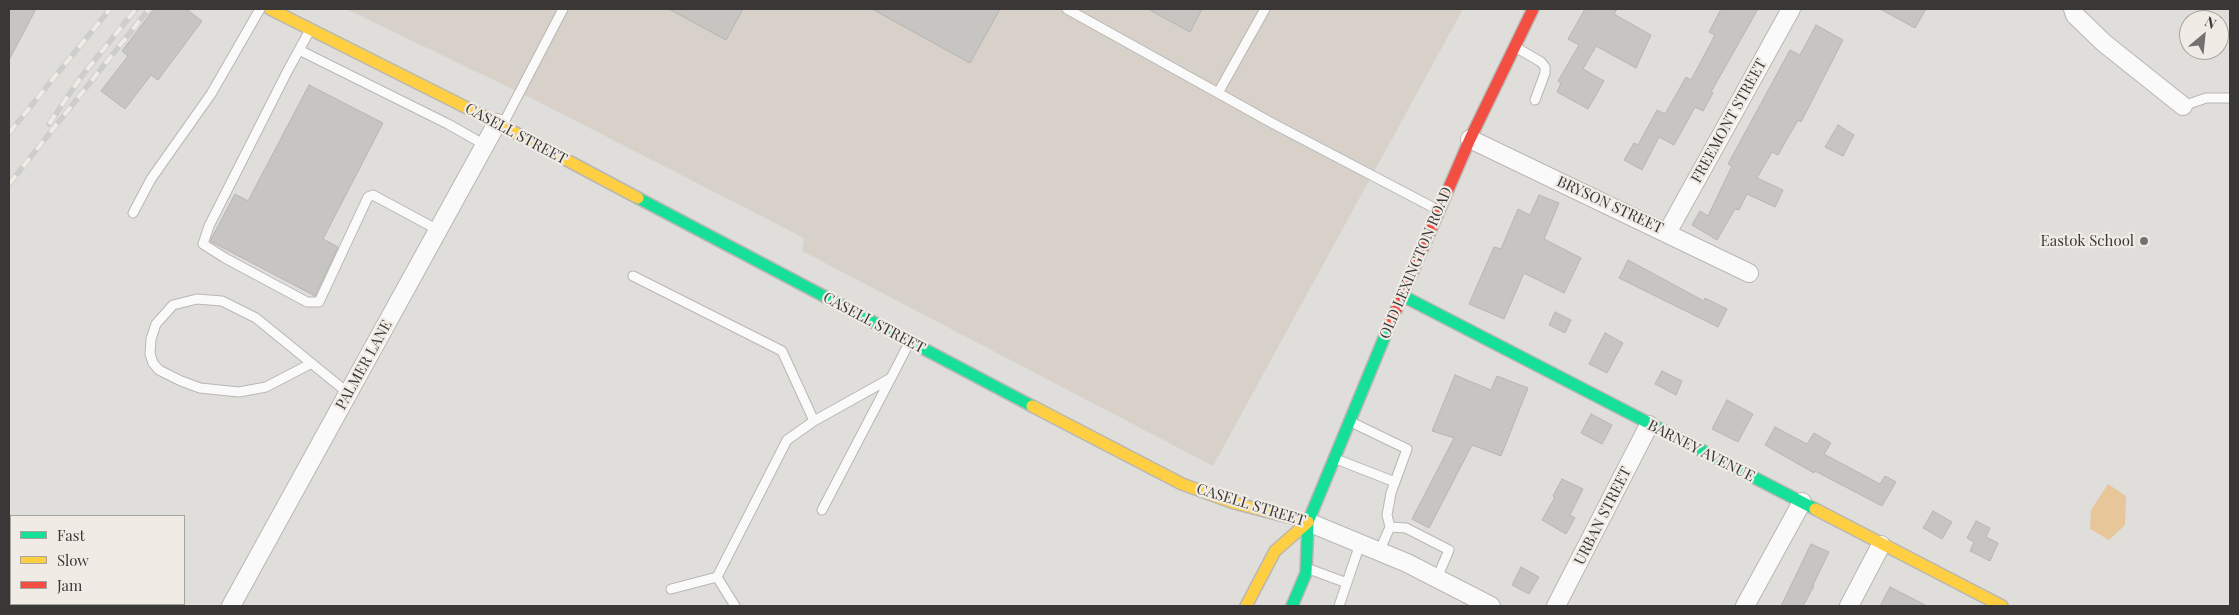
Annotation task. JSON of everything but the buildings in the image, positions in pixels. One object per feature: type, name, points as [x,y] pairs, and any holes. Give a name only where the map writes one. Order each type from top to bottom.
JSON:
[{"type":"street","name":"CASELL STREET","points":[[270,9],[499,124],[909,342],[1182,484],[1234,502],[1308,522],[1437,578],[1491,606]]},
{"type":"street","name":"OLD LEXINGTON ROAD","points":[[1292,606],[1306,568],[1308,522],[1401,294],[1470,139],[1533,9]]},
{"type":"street","name":"FREEMONT STREET","points":[[1667,232],[1792,9]]},
{"type":"street","points":[[2073,9],[2075,15],[2104,43],[2183,106]]},
{"type":"street","name":"PALMER LANE","points":[[231,606],[485,145],[499,124]]},
{"type":"street","name":"BRYSON STREET","points":[[1470,139],[1749,273]]},
{"type":"street","name":"BARNEY AVENUE","points":[[1401,294],[1649,425],[2002,606]]},
{"type":"street","name":"URBAN STREET","points":[[1556,606],[1649,425]]},
{"type":"street","points":[[1745,606],[1802,502]]},
{"type":"street","name":"OLD LEXINGTON ROAD","points":[[1246,606],[1275,551],[1308,522]]},
{"type":"street","points":[[1849,606],[1881,544]]},
{"type":"lane","points":[[133,213],[150,179],[211,94],[260,9]]},
{"type":"lane","points":[[499,124],[563,9]]},
{"type":"lane","points":[[1067,9],[1218,93],[1438,210]]},
{"type":"lane","points":[[1218,93],[1265,9]]},
{"type":"lane","points":[[310,29],[209,226],[204,244],[225,258],[307,302],[319,302],[368,197],[373,195],[438,230]]},
{"type":"lane","points":[[1515,46],[1541,62],[1545,67],[1545,73],[1535,100]]},
{"type":"lane","points":[[299,50],[448,124],[485,145]]},
{"type":"lane","points":[[2183,106],[2206,98],[2230,98]]},
{"type":"lane","points":[[633,276],[782,352],[814,420]]},
{"type":"lane","points":[[310,364],[266,387],[239,392],[200,388],[159,370],[150,354],[151,339],[156,324],[173,305],[198,299],[222,301],[256,318],[348,394]]},
{"type":"lane","points":[[822,510],[909,342]]},
{"type":"lane","points":[[670,589],[717,577],[786,440],[814,420],[891,378]]},
{"type":"lane","points":[[1350,422],[1407,449],[1395,482],[1387,515],[1390,527],[1379,552]]},
{"type":"lane","points":[[1335,459],[1395,482]]},
{"type":"lane","points":[[1390,527],[1406,528],[1449,550],[1437,578]]},
{"type":"lane","points":[[1339,606],[1360,544]]},
{"type":"lane","points":[[1306,568],[1347,583]]},
{"type":"lane","points":[[717,577],[735,606]]},
{"type":"shaded area","points":[[346,9],[1463,9],[1213,466],[802,251],[804,238],[535,100]]},
{"type":"shaded area","points":[[2108,484],[2126,496],[2125,525],[2109,540],[2090,529],[2091,510]]},
{"type":"railway","points":[[9,133],[110,9]]},
{"type":"railway","points":[[49,124],[81,77],[136,9]]},
{"type":"railway","points":[[9,184],[149,9]]},
{"type":"traffic: fast","points":[[638,198],[1032,406]]},
{"type":"traffic: fast","points":[[1401,295],[1815,509]]},
{"type":"traffic: fast","points":[[1292,606],[1306,573],[1308,522],[1389,326]]},
{"type":"traffic: slow","points":[[270,9],[497,123],[638,198]]},
{"type":"traffic: slow","points":[[1032,406],[1182,484],[1234,503],[1308,522]]},
{"type":"traffic: slow","points":[[1815,509],[2002,606]]},
{"type":"traffic: slow","points":[[1246,606],[1275,551],[1308,522]]},
{"type":"traffic: jam","points":[[1389,326],[1470,139],[1533,9]]},
{"type":"place","name":"Eastok School","points":[[2144,241]]}]
